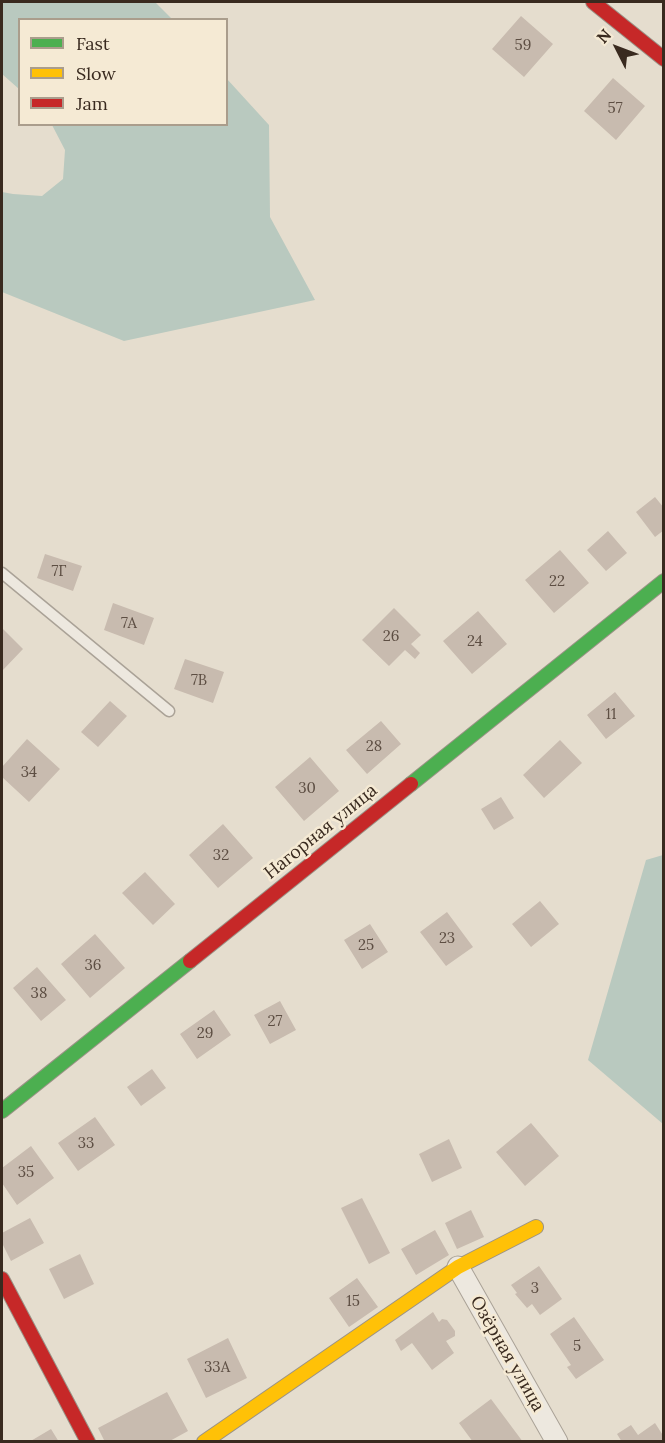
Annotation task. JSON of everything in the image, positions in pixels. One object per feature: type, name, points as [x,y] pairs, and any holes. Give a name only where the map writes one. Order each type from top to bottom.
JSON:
[{"type":"street","points":[[593,2],[663,59]]},
{"type":"street","name":"Нагорная улица","points":[[2,1112],[663,581]]},
{"type":"street","points":[[204,1442],[458,1267],[536,1227]]},
{"type":"street","name":"Озёрная улица","points":[[458,1267],[557,1442]]},
{"type":"street","points":[[2,1279],[88,1442]]},
{"type":"lane","points":[[2,573],[169,711]]},
{"type":"shaded area","points":[[2,2],[155,2],[171,18],[18,18],[18,88],[2,74]]},
{"type":"shaded area","points":[[228,80],[269,125],[270,217],[315,300],[124,341],[2,292],[2,192],[42,196],[63,179],[65,150],[53,126],[228,126]]},
{"type":"shaded area","points":[[664,855],[663,1124],[588,1060],[646,860]]},
{"type":"building","points":[[521,16],[553,44],[524,77],[492,49]]},
{"type":"building","points":[[613,78],[645,106],[616,140],[584,111]]},
{"type":"building","points":[[655,497],[664,508],[664,530],[655,537],[636,512]]},
{"type":"building","points":[[608,531],[627,553],[606,571],[587,550]]},
{"type":"building","points":[[560,550],[589,583],[554,613],[525,580]]},
{"type":"building","points":[[45,554],[82,566],[73,591],[37,578]]},
{"type":"building","points":[[113,603],[154,618],[144,645],[104,630]]},
{"type":"building","points":[[394,608],[421,635],[411,644],[420,653],[415,659],[405,650],[389,666],[362,640]]},
{"type":"building","points":[[478,611],[507,644],[472,674],[443,641]]},
{"type":"building","points":[[2,628],[23,649],[2,671]]},
{"type":"building","points":[[185,659],[224,672],[213,703],[174,689]]},
{"type":"building","points":[[615,692],[635,716],[606,739],[587,715]]},
{"type":"building","points":[[110,701],[127,716],[98,747],[81,732]]},
{"type":"building","points":[[381,721],[401,744],[367,774],[346,750]]},
{"type":"building","points":[[27,739],[60,769],[29,802],[2,777],[2,767]]},
{"type":"building","points":[[560,740],[582,763],[544,798],[523,775]]},
{"type":"building","points":[[310,757],[339,791],[304,821],[275,787]]},
{"type":"building","points":[[501,797],[514,818],[494,830],[481,809]]},
{"type":"building","points":[[223,824],[253,858],[218,888],[189,855]]},
{"type":"building","points":[[145,872],[175,904],[153,925],[122,893]]},
{"type":"building","points":[[540,901],[559,924],[531,947],[512,924]]},
{"type":"building","points":[[447,912],[473,947],[446,966],[420,932]]},
{"type":"building","points":[[370,924],[388,952],[362,969],[344,940]]},
{"type":"building","points":[[95,934],[125,968],[90,998],[61,964]]},
{"type":"building","points":[[37,967],[66,1000],[41,1021],[13,988]]},
{"type":"building","points":[[280,1001],[296,1030],[270,1044],[254,1015]]},
{"type":"building","points":[[214,1010],[231,1035],[197,1059],[180,1034]]},
{"type":"building","points":[[152,1069],[166,1088],[141,1106],[127,1087]]},
{"type":"building","points":[[95,1117],[115,1145],[78,1171],[58,1143]]},
{"type":"building","points":[[531,1123],[559,1156],[525,1186],[496,1152]]},
{"type":"building","points":[[449,1139],[462,1168],[432,1182],[419,1154]]},
{"type":"building","points":[[31,1146],[54,1178],[17,1205],[2,1183],[2,1168]]},
{"type":"building","points":[[362,1198],[390,1253],[369,1264],[341,1208]]},
{"type":"building","points":[[471,1210],[484,1237],[457,1249],[445,1223]]},
{"type":"building","points":[[30,1218],[44,1243],[11,1261],[2,1243],[2,1233]]},
{"type":"building","points":[[435,1230],[449,1255],[416,1275],[401,1249]]},
{"type":"building","points":[[80,1254],[94,1284],[64,1299],[49,1269]]},
{"type":"building","points":[[539,1266],[562,1299],[540,1315],[532,1304],[527,1308],[515,1294],[517,1293],[511,1285]]},
{"type":"building","points":[[357,1278],[378,1307],[349,1327],[329,1298]]},
{"type":"building","points":[[433,1312],[439,1322],[442,1319],[447,1320],[455,1331],[455,1336],[446,1341],[454,1353],[432,1370],[412,1343],[401,1351],[395,1340]]},
{"type":"building","points":[[574,1317],[604,1360],[576,1379],[567,1367],[571,1365],[550,1334]]},
{"type":"building","points":[[228,1338],[247,1378],[206,1398],[187,1359]]},
{"type":"building","points":[[167,1392],[188,1431],[168,1442],[105,1442],[98,1428]]},
{"type":"building","points":[[491,1399],[523,1442],[473,1442],[459,1423]]},
{"type":"building","points":[[655,1423],[664,1437],[664,1442],[622,1442],[617,1434],[631,1425],[638,1435]]},
{"type":"building","points":[[51,1429],[59,1442],[29,1442]]},
{"type":"traffic: fast","points":[[411,784],[664,581]]},
{"type":"traffic: fast","points":[[2,1111],[190,961]]},
{"type":"traffic: slow","points":[[204,1442],[458,1267],[536,1227]]},
{"type":"traffic: jam","points":[[593,2],[664,59]]},
{"type":"traffic: jam","points":[[190,961],[411,784]]},
{"type":"traffic: jam","points":[[2,1279],[88,1442]]}]
